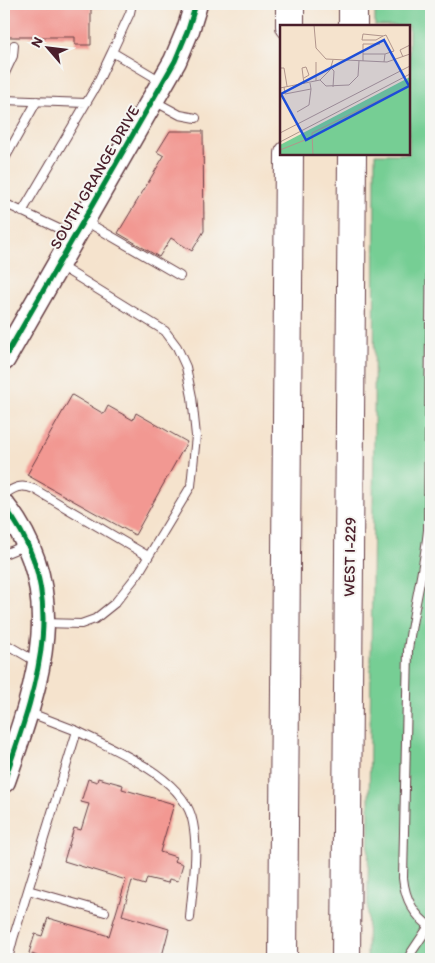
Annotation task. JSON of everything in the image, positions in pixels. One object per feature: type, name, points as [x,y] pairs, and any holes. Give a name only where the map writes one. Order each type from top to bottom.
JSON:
[{"type":"highway","points":[[290,4],[290,25]]},
{"type":"highway","points":[[353,4],[353,25]]},
{"type":"highway","points":[[283,959],[289,155]]},
{"type":"highway","name":"WEST I-229","points":[[346,959],[352,155]]},
{"type":"street","name":"SOUTH GRANGE DRIVE","points":[[4,359],[175,61],[196,4]]},
{"type":"street","points":[[4,506],[14,518],[27,545],[38,574],[44,606],[44,636],[39,663],[26,711],[8,753],[4,781]]},
{"type":"lane","points":[[22,212],[86,103],[130,14],[132,4]]},
{"type":"lane","points":[[4,75],[13,56],[14,45]]},
{"type":"lane","points":[[112,52],[157,91],[180,115],[196,118]]},
{"type":"lane","points":[[4,100],[86,103]]},
{"type":"lane","points":[[4,160],[37,101]]},
{"type":"lane","points":[[4,203],[22,212],[79,228],[180,276]]},
{"type":"lane","points":[[408,959],[430,927],[414,911],[405,894],[403,878],[408,650],[426,553],[428,530],[431,236]]},
{"type":"lane","points":[[44,623],[81,624],[95,619],[114,603],[138,574],[191,486],[196,436],[186,367],[177,347],[165,331],[58,265]]},
{"type":"lane","points":[[4,495],[15,487],[34,488],[148,556]]},
{"type":"lane","points":[[4,554],[27,545]]},
{"type":"lane","points":[[4,643],[39,663]]},
{"type":"lane","points":[[26,711],[77,731],[157,773],[175,788],[193,821],[195,845],[190,918]]},
{"type":"lane","points":[[8,959],[77,731]]},
{"type":"lane","points":[[28,890],[105,912]]},
{"type":"lane","points":[[4,936],[13,939]]},
{"type":"green space","points":[[375,4],[431,4],[431,959],[367,959],[374,431],[375,155],[410,155],[410,25],[375,25]]},
{"type":"building","points":[[4,4],[123,4],[123,7],[91,8],[91,45],[75,45],[75,37],[4,37]]},
{"type":"building","points":[[170,131],[203,131],[204,231],[192,251],[171,238],[159,257],[118,233],[164,156],[157,152]]},
{"type":"building","points":[[72,395],[104,414],[108,406],[133,420],[136,413],[187,442],[135,535],[27,475]]},
{"type":"building","points":[[98,778],[123,785],[122,789],[174,804],[160,852],[176,857],[174,861],[183,864],[178,881],[169,879],[168,883],[147,878],[145,885],[132,881],[122,915],[169,929],[162,956],[171,959],[36,959],[37,956],[29,953],[35,934],[42,936],[48,918],[109,936],[126,880],[64,861],[74,828],[81,830],[89,804],[81,802],[88,779],[97,782]]},
{"type":"cycle path","points":[[4,359],[175,61],[196,4]]},
{"type":"cycle path","points":[[4,506],[25,539],[38,573],[43,607],[42,642],[36,676],[27,711],[4,781]]}]
